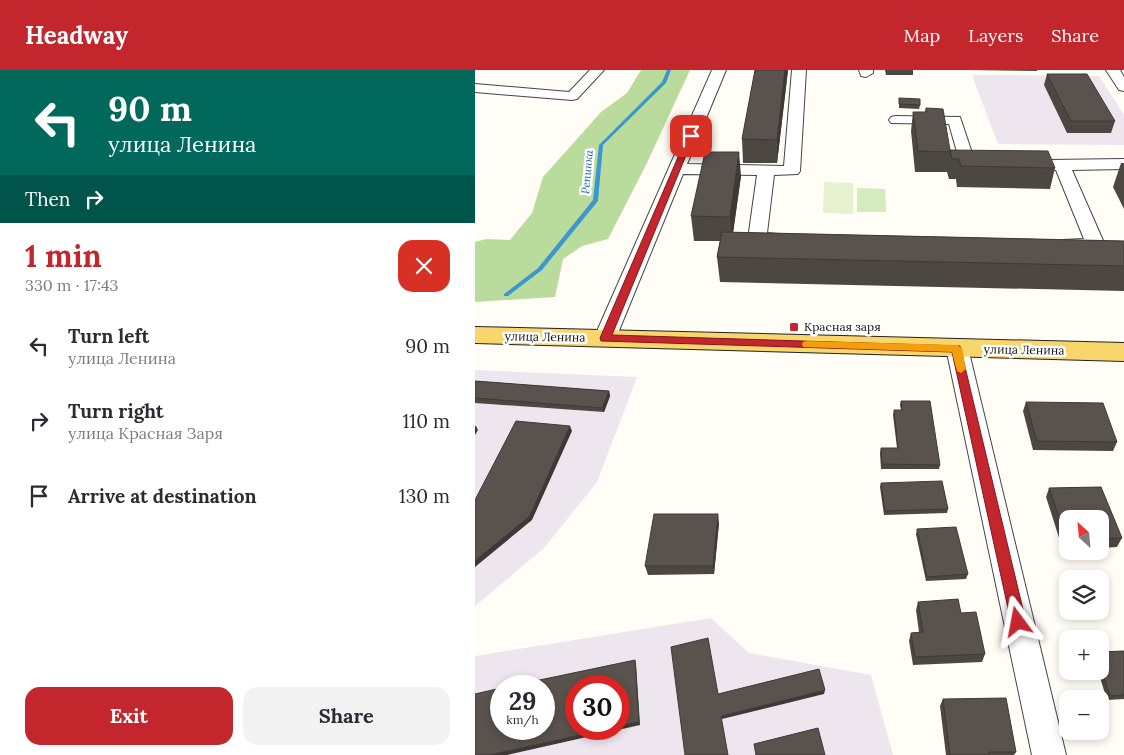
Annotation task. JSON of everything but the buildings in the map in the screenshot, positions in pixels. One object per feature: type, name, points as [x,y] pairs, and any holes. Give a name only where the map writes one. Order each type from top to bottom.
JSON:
[{"type":"main road","name":"улица Ленина","points":[[475,335],[1124,352]]},
{"type":"street","points":[[475,88],[572,96],[597,70]]},
{"type":"street","points":[[605,338],[719,70]]},
{"type":"street","points":[[677,169],[792,171],[799,70]]},
{"type":"street","points":[[1113,70],[1124,87]]},
{"type":"street","points":[[923,102],[927,120]]},
{"type":"street","points":[[896,120],[955,120],[967,163],[1005,164]]},
{"type":"street","points":[[1033,165],[1124,164]]},
{"type":"street","points":[[1057,244],[1096,245],[1062,165]]},
{"type":"street","points":[[766,170],[757,239],[797,240]]},
{"type":"street","points":[[957,348],[1049,755]]},
{"type":"shaded area","points":[[972,75],[1099,76],[1124,115],[1124,145],[998,144]]},
{"type":"shaded area","points":[[475,370],[637,377],[597,482],[544,548],[475,606]]},
{"type":"shaded area","points":[[711,618],[749,653],[871,675],[893,755],[475,755],[475,656]]},
{"type":"green space","points":[[641,70],[690,70],[646,165],[608,239],[582,246],[563,259],[555,297],[475,302],[475,242],[486,239],[510,240],[532,213],[543,177],[601,112],[627,93]]},
{"type":"green space","points":[[824,182],[853,183],[853,214],[823,213]]},
{"type":"green space","points":[[857,188],[885,189],[886,212],[857,212]]},
{"type":"waterway","name":"Репинка","points":[[506,295],[540,269],[596,200],[601,145],[664,82],[669,70]]},
{"type":"slow traffic","points":[[807,344],[957,348],[961,369]]},
{"type":"place","name":"Красная заря","points":[[794,327]]},
{"type":"route","points":[[691,136],[605,338],[957,348],[1018,622]]}]
